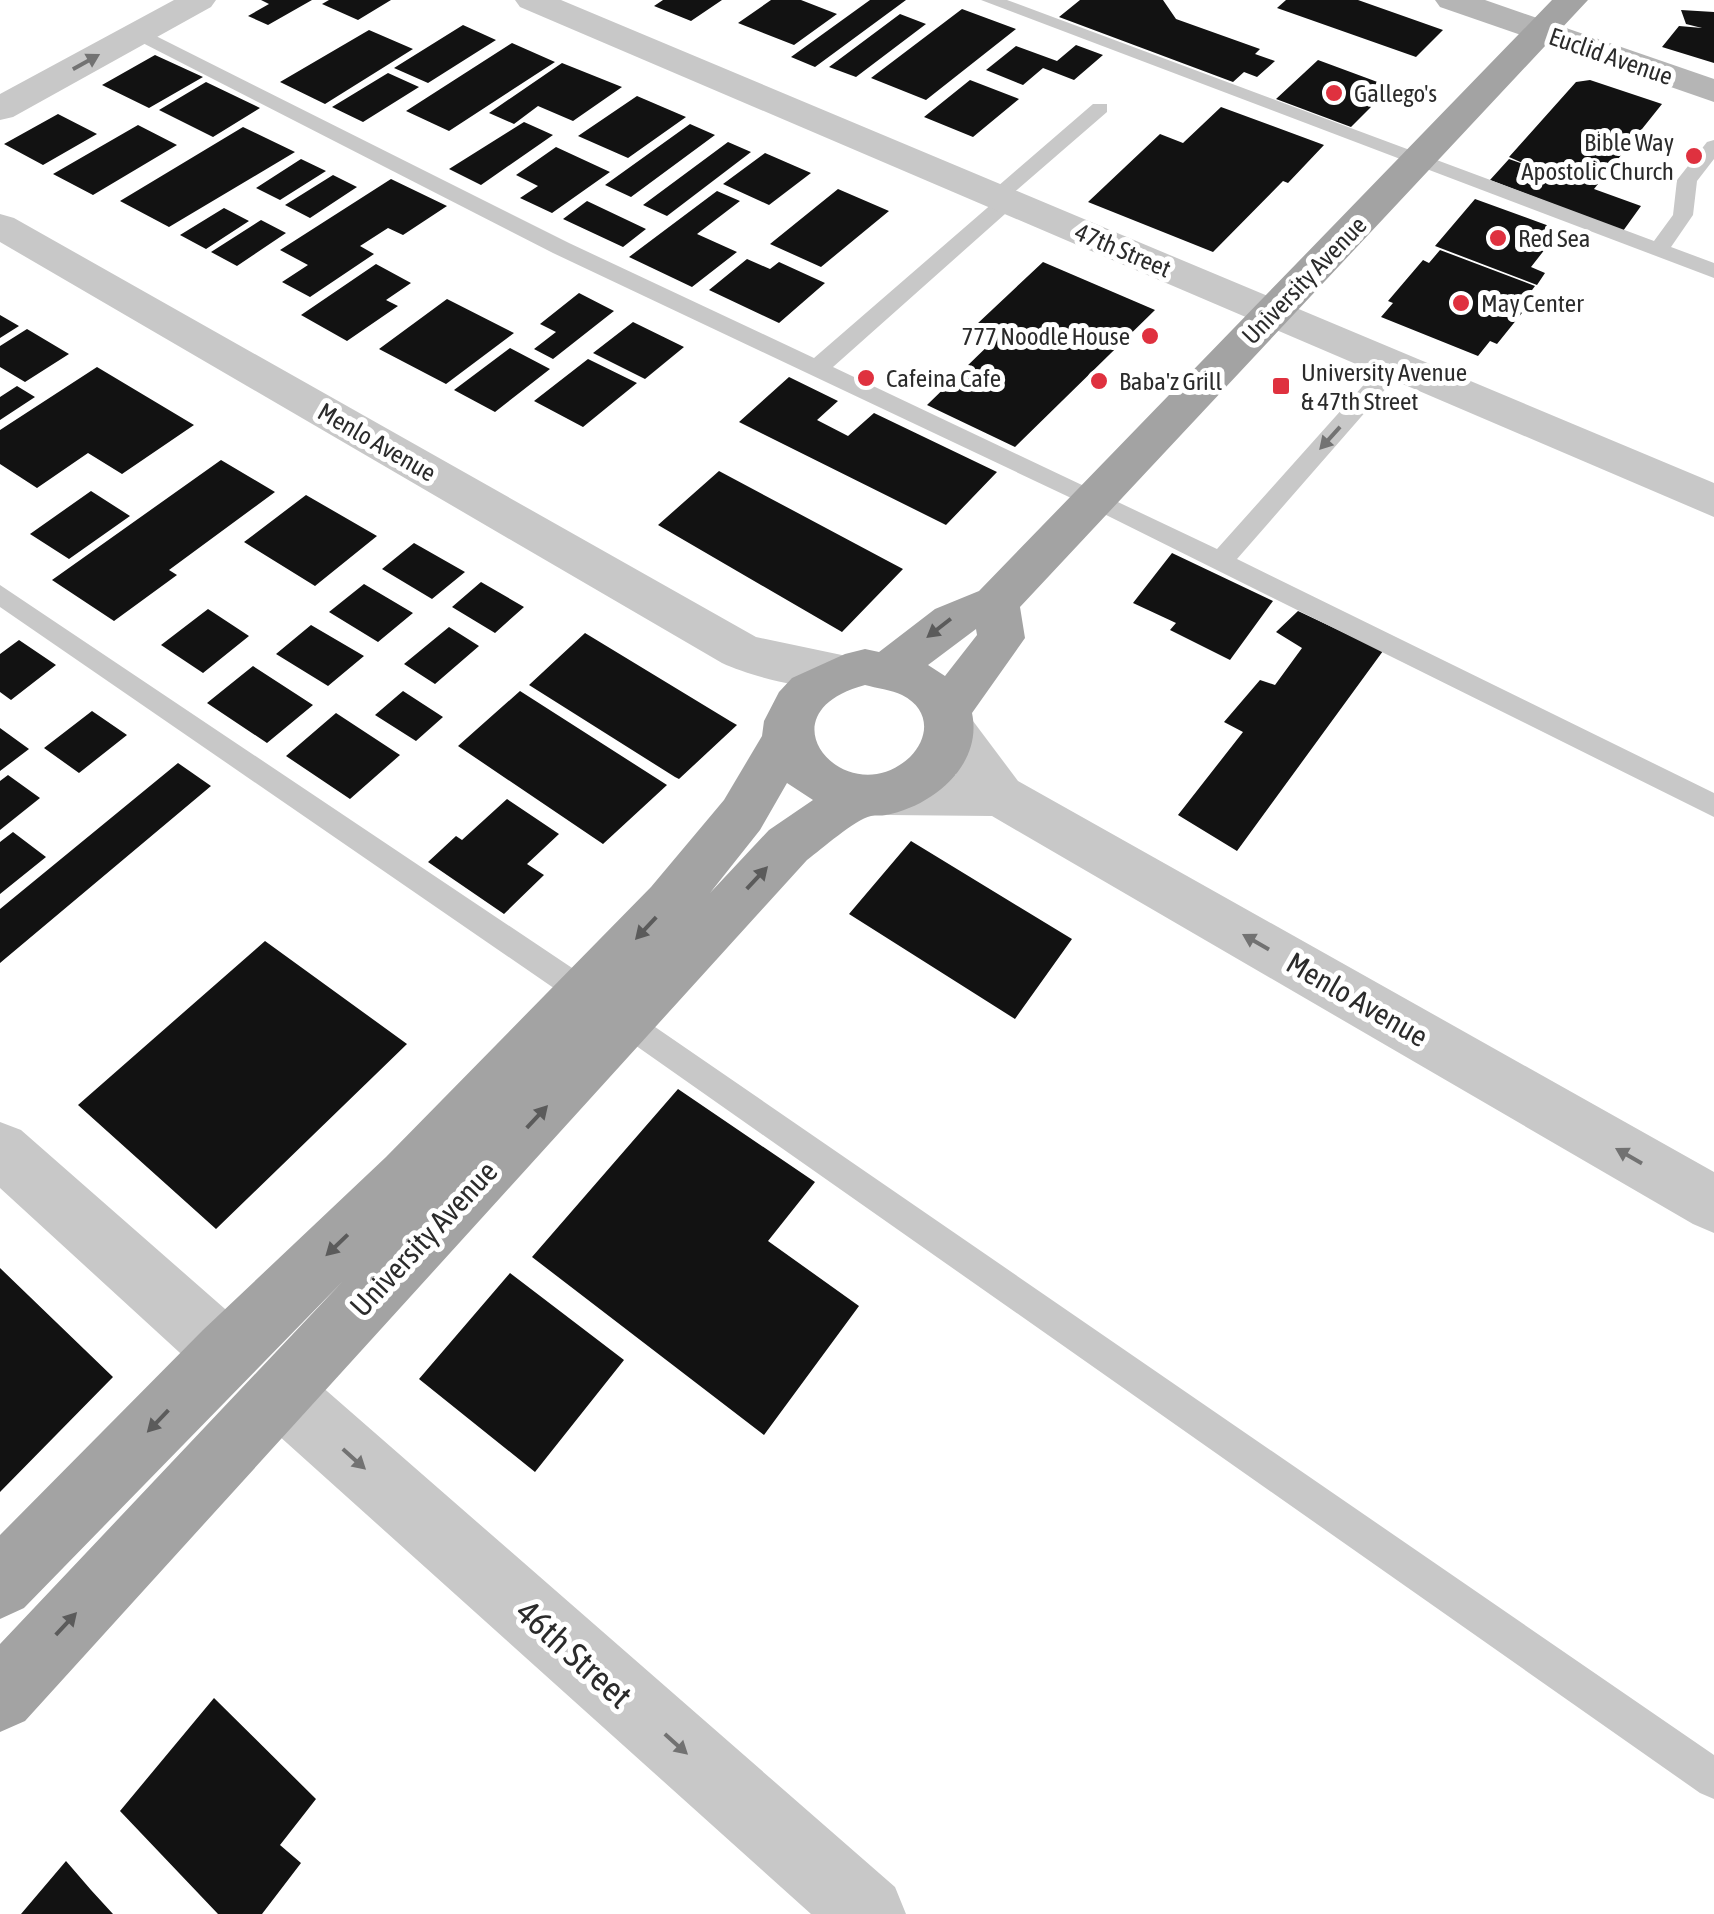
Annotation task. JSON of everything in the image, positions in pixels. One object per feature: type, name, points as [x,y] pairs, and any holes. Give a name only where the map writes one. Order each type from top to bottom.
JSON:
[{"type":"main road","name":"Euclid Avenue","points":[[1452,0],[1714,91]]},
{"type":"main road","name":"University Avenue","points":[[892,669],[944,623],[960,613],[996,603],[1571,0]]},
{"type":"main road","points":[[950,721],[935,692],[916,678],[892,669],[865,666],[840,671],[817,682],[800,697],[788,727],[795,758],[811,776],[833,789],[874,794],[914,785],[934,771],[948,752],[950,721],[1001,638],[996,603]]},
{"type":"main road","name":"University Avenue","points":[[0,1696],[281,1394],[605,1007],[670,903],[742,815],[788,727]]},
{"type":"main road","name":"University Avenue","points":[[0,1584],[226,1352],[407,1177],[788,844],[874,794]]},
{"type":"street","points":[[0,109],[199,0]]},
{"type":"street","name":"47th Street","points":[[532,0],[1714,501]]},
{"type":"street","name":"Menlo Avenue","points":[[0,226],[754,658],[840,671]]},
{"type":"street","name":"Menlo Avenue","points":[[754,658],[788,727]]},
{"type":"street","name":"Menlo Avenue","points":[[950,721],[1000,796],[1714,1204]]},
{"type":"street","name":"Menlo Avenue","points":[[874,794],[1000,796]]},
{"type":"street","points":[[0,1149],[226,1352]]},
{"type":"street","name":"46th Street","points":[[281,1394],[868,1914]]},
{"type":"lane","points":[[990,0],[1714,271]]},
{"type":"lane","points":[[138,34],[561,248],[1094,498],[1714,806]]},
{"type":"lane","points":[[816,369],[1100,108]]},
{"type":"lane","points":[[1658,250],[1684,215],[1687,180],[1714,146]]},
{"type":"lane","points":[[1221,561],[1394,365]]},
{"type":"lane","points":[[0,594],[605,1007],[1714,1780]]},
{"type":"building","points":[[261,0],[312,0],[268,25],[248,16],[269,4]]},
{"type":"building","points":[[329,0],[391,0],[358,20],[322,4]]},
{"type":"building","points":[[663,0],[722,0],[691,21],[654,6]]},
{"type":"building","points":[[771,0],[801,0],[837,14],[794,45],[738,23]]},
{"type":"building","points":[[870,0],[906,0],[815,67],[791,57]]},
{"type":"building","points":[[1080,0],[1163,0],[1176,19],[1260,49],[1255,54],[1275,61],[1257,77],[1244,72],[1233,82],[1059,17]]},
{"type":"building","points":[[1286,0],[1358,0],[1443,30],[1416,57],[1277,8]]},
{"type":"building","points":[[962,9],[1016,29],[926,100],[871,78]]},
{"type":"building","points":[[1681,10],[1714,12],[1714,63],[1662,47],[1679,26],[1702,28],[1686,24]]},
{"type":"building","points":[[900,14],[926,24],[856,77],[829,67]]},
{"type":"building","points":[[463,25],[496,40],[428,83],[394,68]]},
{"type":"building","points":[[369,30],[413,49],[325,104],[280,82]]},
{"type":"building","points":[[512,43],[555,62],[449,131],[406,111]]},
{"type":"building","points":[[1076,45],[1103,55],[1074,80],[1043,68],[1023,85],[986,70],[1016,46],[1057,61]]},
{"type":"building","points":[[155,55],[203,77],[149,108],[102,85]]},
{"type":"building","name":"Gallego's","points":[[1318,60],[1391,87],[1351,127],[1276,99]]},
{"type":"building","points":[[562,63],[622,87],[573,121],[538,106],[514,124],[489,113]]},
{"type":"building","points":[[388,73],[419,87],[363,122],[332,107]]},
{"type":"building","points":[[970,80],[1019,99],[973,137],[924,117]]},
{"type":"building","points":[[1590,80],[1662,104],[1594,189],[1641,206],[1623,231],[1490,180],[1509,159],[1534,168],[1509,157],[1576,82]]},
{"type":"building","points":[[206,82],[260,108],[213,137],[159,110]]},
{"type":"building","points":[[637,96],[686,117],[628,158],[578,136]]},
{"type":"building","points":[[1221,107],[1324,145],[1213,252],[1088,202],[1160,134],[1183,143]]},
{"type":"building","points":[[58,114],[97,134],[43,165],[4,144]]},
{"type":"building","points":[[524,122],[553,135],[481,185],[449,169]]},
{"type":"building","points":[[690,124],[715,135],[631,197],[605,185]]},
{"type":"building","points":[[138,125],[177,145],[93,195],[53,174]]},
{"type":"building","points":[[243,127],[295,152],[169,227],[120,201]]},
{"type":"building","points":[[728,142],[751,152],[667,216],[643,205]]},
{"type":"building","points":[[556,147],[610,172],[552,213],[520,198],[538,186],[516,175]]},
{"type":"building","points":[[765,153],[811,173],[769,205],[723,184]]},
{"type":"building","points":[[301,159],[326,171],[280,200],[256,188]]},
{"type":"building","points":[[333,175],[357,187],[310,218],[285,205]]},
{"type":"building","points":[[391,179],[447,206],[403,235],[388,228],[360,246],[374,254],[310,297],[282,282],[308,265],[280,250]]},
{"type":"building","points":[[838,189],[889,211],[821,267],[770,244]]},
{"type":"building","points":[[717,191],[740,201],[697,234],[737,252],[692,287],[629,257]]},
{"type":"building","name":"Red Sea","points":[[1475,199],[1560,230],[1531,267],[1545,273],[1537,285],[1435,246]]},
{"type":"building","points":[[587,201],[646,229],[623,247],[563,219]]},
{"type":"building","points":[[224,208],[249,221],[206,249],[180,235]]},
{"type":"building","points":[[261,220],[286,233],[237,266],[211,252]]},
{"type":"building","name":"May Center","points":[[1440,250],[1535,286],[1524,301],[1530,303],[1497,344],[1490,341],[1478,356],[1381,317],[1393,303],[1388,301],[1423,260],[1429,263]]},
{"type":"building","points":[[747,259],[770,269],[779,262],[825,283],[779,323],[709,290]]},
{"type":"building","points":[[1043,262],[1155,310],[1015,447],[927,405],[999,335],[977,324]]},
{"type":"building","points":[[376,264],[411,283],[386,300],[398,306],[347,341],[301,315]]},
{"type":"building","points":[[579,293],[614,311],[553,359],[534,349],[556,332],[540,324]]},
{"type":"building","points":[[447,299],[514,333],[446,384],[379,349]]},
{"type":"building","points":[[0,315],[19,326],[0,338]]},
{"type":"building","points":[[633,322],[684,347],[645,379],[593,353]]},
{"type":"building","points":[[27,329],[69,354],[25,382],[0,367],[0,346]]},
{"type":"building","points":[[510,348],[550,369],[495,412],[454,390]]},
{"type":"building","points":[[588,359],[637,383],[583,427],[534,401]]},
{"type":"building","points":[[97,367],[194,425],[122,474],[88,453],[37,488],[0,464],[0,430]]},
{"type":"building","points":[[789,377],[838,401],[817,420],[848,436],[874,413],[997,472],[946,525],[739,422]]},
{"type":"building","points":[[17,386],[35,397],[0,420],[0,397]]},
{"type":"building","points":[[221,460],[275,492],[169,570],[177,575],[114,621],[52,580]]},
{"type":"building","points":[[719,471],[903,569],[842,632],[658,525]]},
{"type":"building","points":[[91,491],[130,516],[69,559],[30,534]]},
{"type":"building","points":[[306,495],[377,536],[315,586],[244,542]]},
{"type":"building","points":[[414,543],[465,572],[432,599],[382,569]]},
{"type":"building","points":[[1172,553],[1273,601],[1230,660],[1170,630],[1176,623],[1133,603]]},
{"type":"building","points":[[481,582],[524,607],[495,633],[452,607]]},
{"type":"building","points":[[364,584],[413,613],[378,642],[329,612]]},
{"type":"building","points":[[208,609],[249,636],[203,673],[161,645]]},
{"type":"building","points":[[1298,611],[1383,651],[1237,851],[1178,815],[1243,732],[1224,722],[1260,680],[1275,685],[1302,648],[1276,632]]},
{"type":"building","points":[[311,625],[364,656],[328,686],[276,654]]},
{"type":"building","points":[[449,627],[479,646],[435,684],[404,664]]},
{"type":"building","points":[[585,633],[737,725],[679,779],[675,777],[529,685]]},
{"type":"building","points":[[19,640],[56,665],[11,700],[0,692],[0,654]]},
{"type":"building","points":[[253,666],[313,705],[267,743],[207,703]]},
{"type":"building","points":[[403,691],[443,717],[416,741],[375,715]]},
{"type":"building","points":[[520,691],[667,785],[603,844],[458,746]]},
{"type":"building","points":[[92,711],[127,735],[79,773],[44,748]]},
{"type":"building","points":[[336,713],[400,755],[350,799],[286,756]]},
{"type":"building","points":[[0,728],[29,749],[0,771]]},
{"type":"building","points":[[178,763],[211,786],[0,963],[0,909]]},
{"type":"building","points":[[8,775],[40,798],[0,830],[0,781]]},
{"type":"building","points":[[507,799],[559,834],[527,864],[544,875],[504,914],[428,862],[456,836],[462,840]]},
{"type":"building","points":[[13,832],[46,857],[0,894],[0,842]]},
{"type":"building","points":[[911,841],[1072,939],[1015,1019],[849,914]]},
{"type":"building","points":[[265,941],[407,1044],[216,1229],[78,1105]]},
{"type":"building","points":[[678,1089],[815,1182],[768,1241],[859,1306],[764,1435],[532,1257]]},
{"type":"building","points":[[0,1268],[113,1377],[0,1492]]},
{"type":"building","points":[[510,1273],[624,1360],[535,1472],[419,1379]]},
{"type":"building","points":[[214,1698],[316,1799],[280,1845],[301,1863],[262,1914],[218,1914],[120,1811]]},
{"type":"building","points":[[66,1861],[91,1890],[113,1914],[21,1914]]},
{"type":"place","name":"Gallego's","points":[[1334,93]]},
{"type":"place","name":"Bible Way Apostolic Church","points":[[1694,156]]},
{"type":"place","name":"Red Sea","points":[[1498,238]]},
{"type":"place","name":"May Center","points":[[1461,303]]},
{"type":"place","name":"777 Noodle House","points":[[1150,336]]},
{"type":"place","name":"Cafeina Cafe","points":[[866,378]]},
{"type":"place","name":"Baba'z Grill","points":[[1099,381]]},
{"type":"place","name":"University Avenue & 47th Street","points":[[1281,386]]}]
